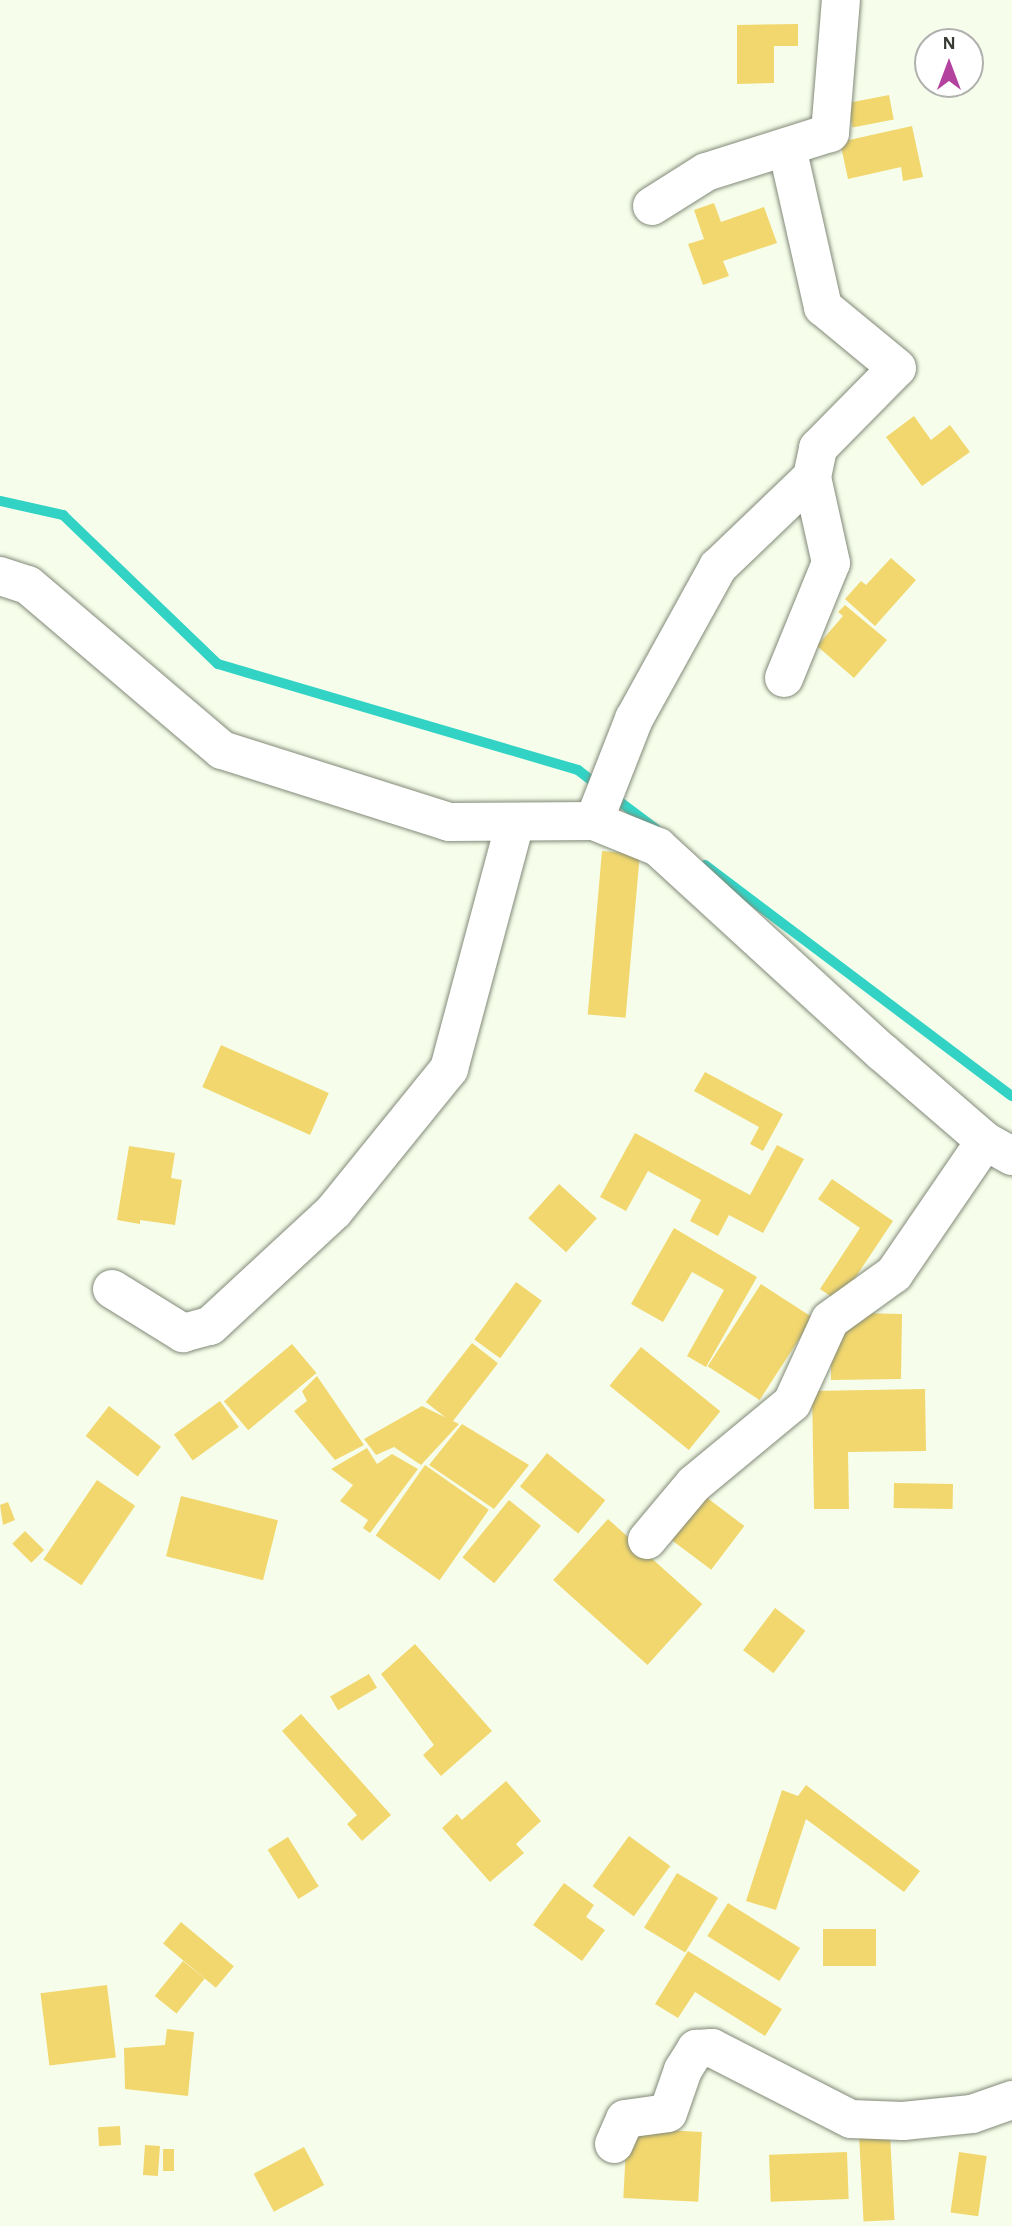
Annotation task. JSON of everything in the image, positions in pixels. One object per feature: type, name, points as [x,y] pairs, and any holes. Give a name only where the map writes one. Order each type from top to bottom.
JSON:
[{"type":"street","points":[[653,206],[706,172],[830,133],[842,0]]},
{"type":"street","points":[[784,678],[831,563],[812,477],[818,449],[897,368],[823,307],[787,147]]},
{"type":"street","points":[[597,810],[634,719],[718,568],[812,477]]},
{"type":"street","points":[[0,576],[28,585],[222,750],[449,822],[515,823],[597,810],[658,847],[998,1149],[894,1274],[830,1320],[792,1403],[694,1484],[647,1540]]},
{"type":"street","points":[[112,1289],[183,1332],[210,1326],[334,1211],[449,1069],[515,823]]},
{"type":"street","points":[[614,2144],[625,2119],[668,2113],[683,2070],[696,2049],[712,2048],[851,2119],[904,2121],[972,2114],[1012,2099]]},
{"type":"building","points":[[798,24],[798,46],[774,46],[774,83],[737,84],[737,25]]},
{"type":"building","points":[[889,95],[894,120],[853,128],[848,103]]},
{"type":"building","points":[[912,126],[923,177],[903,181],[901,167],[848,179],[840,142]]},
{"type":"building","points":[[714,203],[721,222],[764,207],[777,243],[723,261],[729,276],[703,285],[688,244],[704,239],[694,210]]},
{"type":"building","points":[[914,416],[931,440],[950,425],[970,452],[922,486],[886,437]]},
{"type":"building","points":[[891,558],[916,580],[875,626],[845,599],[861,581],[866,585]]},
{"type":"building","points":[[845,605],[887,640],[854,678],[817,646],[843,616],[838,612]]},
{"type":"building","points":[[602,851],[640,854],[626,1018],[588,1014]]},
{"type":"building","points":[[221,1045],[329,1093],[310,1135],[202,1087]]},
{"type":"building","points":[[705,1072],[783,1114],[763,1151],[750,1144],[759,1127],[694,1091]]},
{"type":"building","points":[[635,1133],[750,1195],[777,1145],[804,1159],[763,1233],[729,1215],[718,1236],[690,1221],[701,1200],[648,1171],[626,1211],[600,1197]]},
{"type":"building","points":[[129,1146],[175,1153],[171,1178],[182,1180],[175,1225],[117,1220]]},
{"type":"building","points":[[832,1179],[893,1221],[839,1302],[820,1289],[860,1228],[818,1199]]},
{"type":"building","points":[[559,1184],[597,1218],[566,1252],[528,1218]]},
{"type":"building","points":[[674,1228],[757,1277],[706,1367],[687,1356],[724,1290],[692,1272],[663,1322],[631,1304]]},
{"type":"building","points":[[516,1282],[542,1301],[500,1358],[474,1339]]},
{"type":"building","points":[[761,1284],[813,1318],[760,1400],[708,1366]]},
{"type":"building","points":[[860,1313],[902,1314],[901,1379],[831,1380],[831,1331]]},
{"type":"building","points":[[472,1343],[498,1363],[452,1422],[426,1402]]},
{"type":"building","points":[[292,1344],[316,1373],[248,1430],[224,1401]]},
{"type":"building","points":[[641,1347],[720,1411],[689,1450],[610,1386]]},
{"type":"building","points":[[317,1376],[364,1445],[335,1460],[294,1411],[307,1401],[302,1391]]},
{"type":"building","points":[[925,1389],[926,1451],[848,1452],[849,1509],[814,1509],[812,1391]]},
{"type":"building","points":[[220,1401],[239,1427],[193,1460],[174,1435]]},
{"type":"building","points":[[109,1406],[161,1447],[138,1477],[86,1436]]},
{"type":"building","points":[[422,1406],[459,1424],[421,1465],[394,1447],[376,1455],[364,1439]]},
{"type":"building","points":[[462,1424],[529,1465],[494,1509],[429,1465]]},
{"type":"building","points":[[367,1448],[377,1464],[392,1454],[418,1469],[370,1533],[363,1528],[368,1520],[340,1501],[353,1485],[331,1469]]},
{"type":"building","points":[[547,1453],[605,1500],[578,1534],[520,1486]]},
{"type":"building","points":[[425,1465],[489,1510],[440,1580],[376,1535]]},
{"type":"building","points":[[97,1480],[135,1506],[81,1585],[43,1560]]},
{"type":"building","points":[[894,1483],[953,1484],[953,1509],[894,1508]]},
{"type":"building","points":[[702,1494],[744,1526],[711,1570],[669,1538]]},
{"type":"building","points":[[181,1496],[278,1520],[263,1580],[166,1556]]},
{"type":"building","points":[[509,1500],[541,1526],[494,1583],[462,1558]]},
{"type":"building","points":[[8,1502],[15,1520],[3,1525],[0,1505]]},
{"type":"building","points":[[608,1519],[702,1604],[648,1665],[553,1580]]},
{"type":"building","points":[[25,1531],[44,1550],[31,1563],[12,1544]]},
{"type":"building","points":[[775,1608],[805,1631],[773,1673],[743,1650]]},
{"type":"building","points":[[415,1644],[492,1731],[441,1776],[423,1755],[434,1745],[381,1674]]},
{"type":"building","points":[[369,1674],[377,1688],[338,1710],[330,1696]]},
{"type":"building","points":[[301,1714],[391,1815],[362,1841],[347,1824],[357,1815],[282,1731]]},
{"type":"building","points":[[506,1781],[541,1821],[516,1844],[524,1853],[490,1882],[442,1828],[457,1814],[462,1820]]},
{"type":"building","points":[[806,1785],[920,1871],[904,1892],[806,1819],[776,1910],[746,1901],[782,1790],[798,1796]]},
{"type":"building","points":[[629,1836],[670,1866],[634,1916],[593,1886]]},
{"type":"building","points":[[288,1837],[319,1886],[298,1899],[268,1850]]},
{"type":"building","points":[[677,1873],[718,1898],[685,1953],[644,1928]]},
{"type":"building","points":[[564,1883],[594,1905],[586,1917],[605,1930],[582,1961],[533,1925]]},
{"type":"building","points":[[728,1903],[800,1948],[779,1981],[707,1936]]},
{"type":"building","points":[[181,1922],[234,1966],[216,1988],[163,1943]]},
{"type":"building","points":[[823,1929],[876,1929],[876,1966],[823,1966]]},
{"type":"building","points":[[688,1951],[782,2009],[765,2036],[695,1992],[678,2018],[655,2004]]},
{"type":"building","points":[[183,1961],[205,1979],[176,2014],[155,1996]]},
{"type":"building","points":[[107,1985],[116,2057],[49,2066],[40,1993]]},
{"type":"building","points":[[167,2029],[194,2032],[188,2096],[125,2089],[124,2048],[165,2045]]},
{"type":"building","points":[[120,2126],[121,2145],[99,2146],[98,2127]]},
{"type":"building","points":[[627,2128],[702,2132],[698,2202],[623,2198]]},
{"type":"building","points":[[890,2134],[895,2220],[864,2222],[859,2136]]},
{"type":"building","points":[[145,2145],[160,2146],[158,2176],[143,2175]]},
{"type":"building","points":[[304,2147],[324,2185],[274,2212],[254,2174]]},
{"type":"building","points":[[163,2149],[174,2149],[174,2171],[163,2171]]},
{"type":"building","points":[[847,2152],[849,2199],[771,2202],[769,2155]]},
{"type":"building","points":[[959,2152],[987,2156],[978,2216],[951,2212]]},
{"type":"waterway","points":[[0,501],[63,515],[218,664],[578,770],[600,787]]},
{"type":"waterway","points":[[612,796],[656,829]]},
{"type":"waterway","points":[[705,865],[1012,1096]]}]
